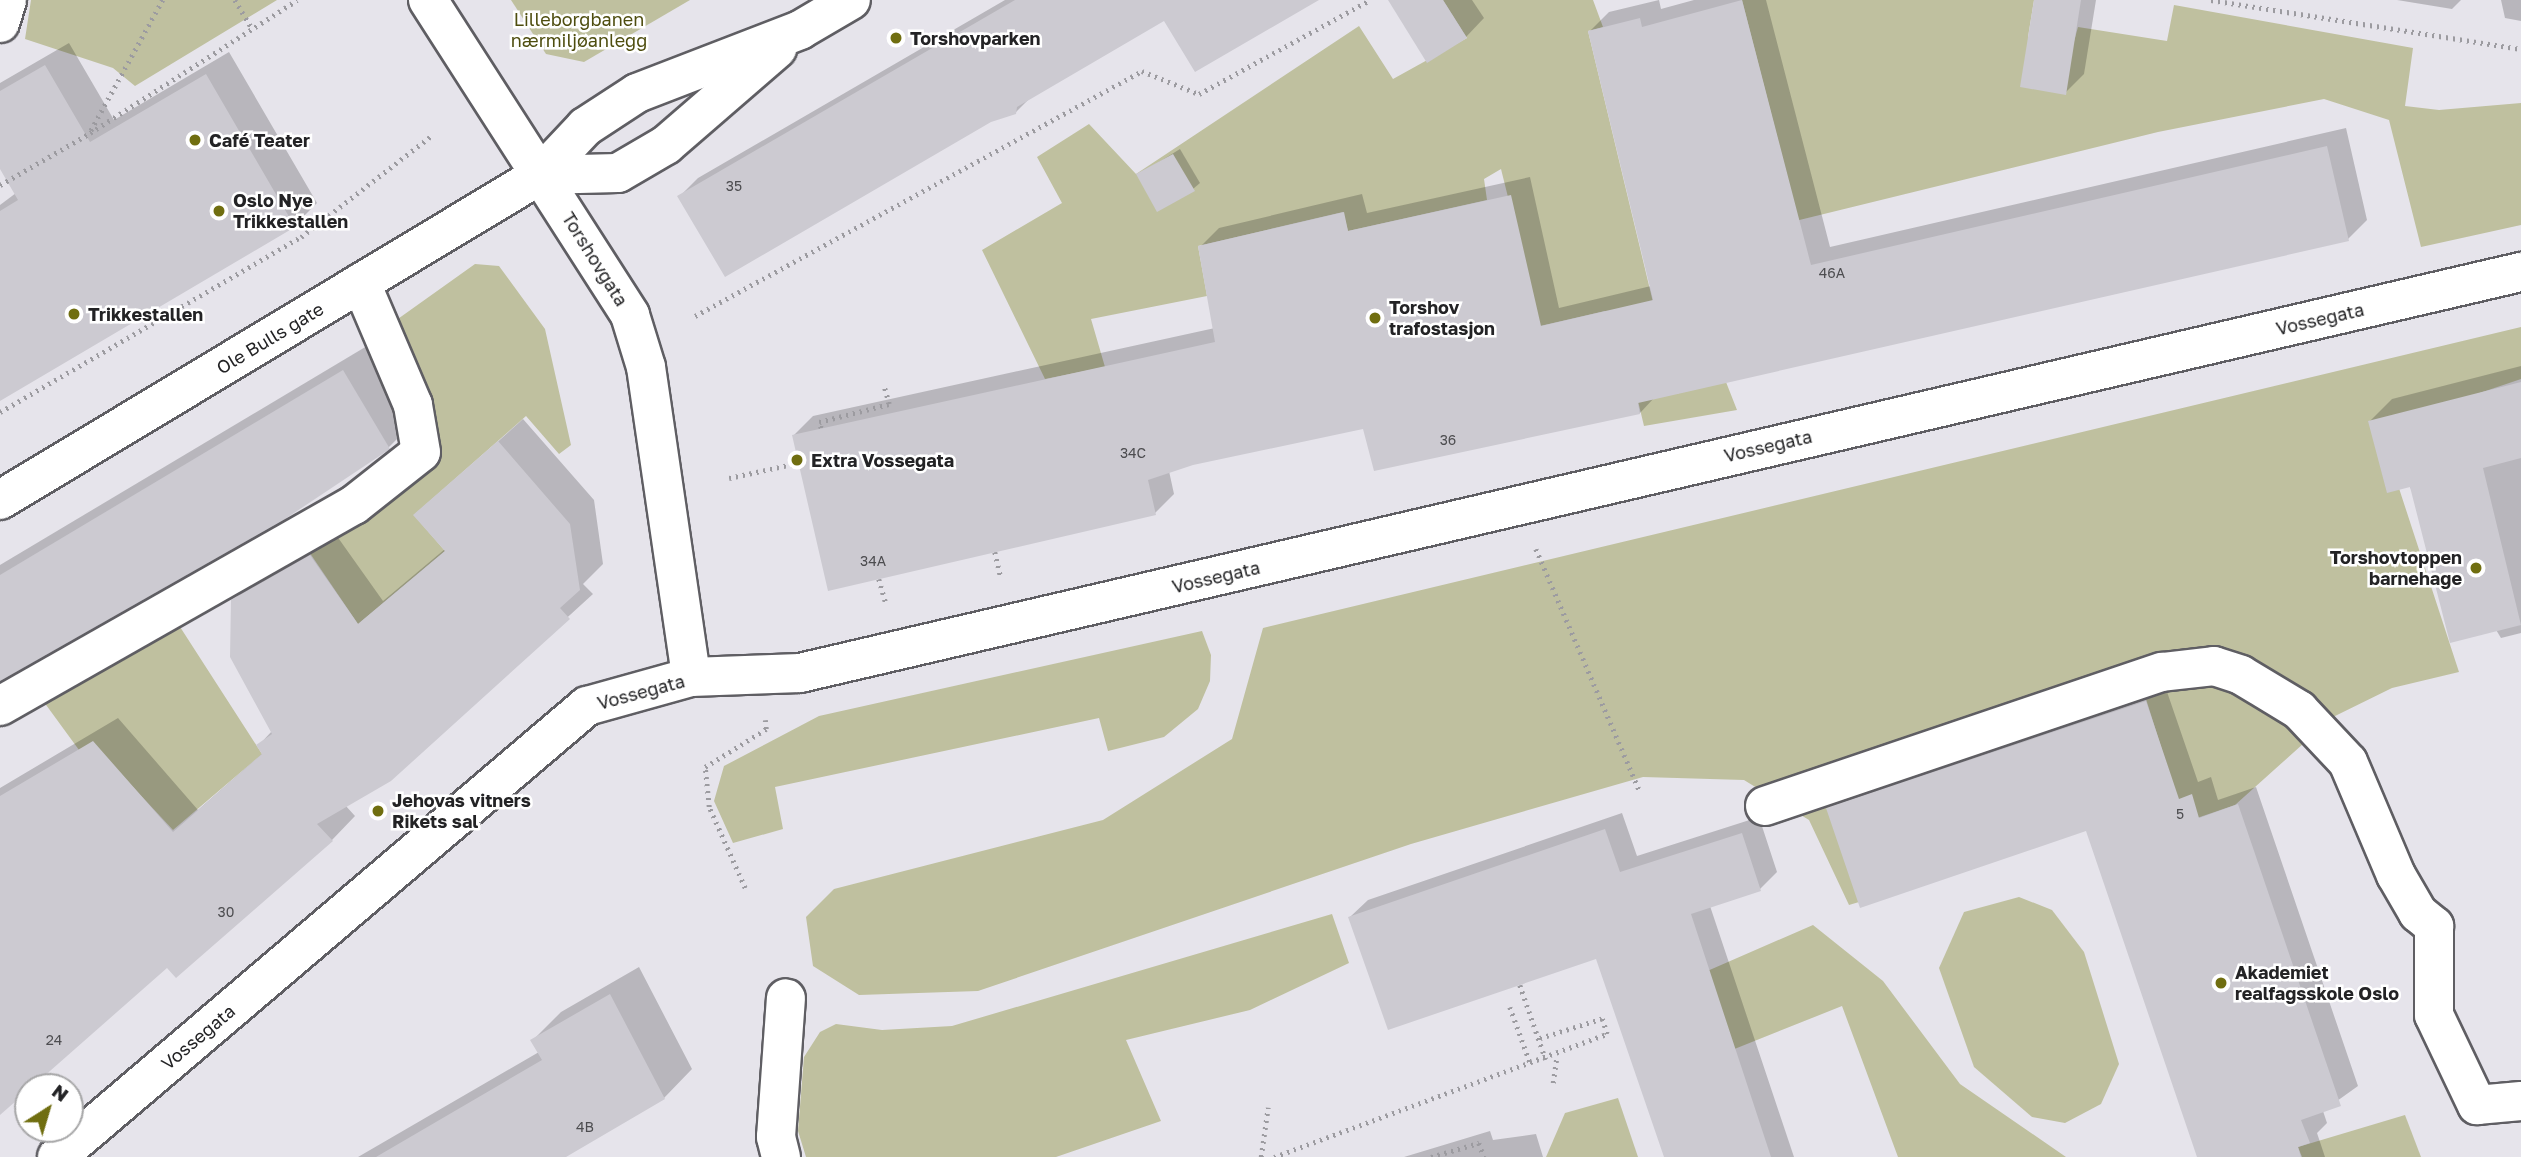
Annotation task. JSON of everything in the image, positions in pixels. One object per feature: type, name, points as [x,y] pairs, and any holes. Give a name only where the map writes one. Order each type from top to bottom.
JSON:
[{"type":"street","points":[[0,23],[6,0]]},
{"type":"street","name":"Torshovgata","points":[[428,0],[613,284],[639,341],[691,677]]},
{"type":"street","name":"Ole Bulls gate","points":[[540,175],[618,173],[635,163],[800,30],[850,0]]},
{"type":"street","name":"Ole Bulls gate","points":[[0,500],[540,175],[586,127],[637,93],[800,30]]},
{"type":"street","name":"Vossegata","points":[[57,1157],[587,706],[691,677],[800,673],[2521,272]]},
{"type":"street","points":[[0,706],[354,505],[421,452],[413,405],[361,283]]},
{"type":"street","points":[[1765,806],[2162,672],[2214,666],[2241,675],[2321,728],[2348,762],[2396,875],[2418,913],[2434,926],[2434,1014],[2477,1105],[2521,1101]]},
{"type":"street","points":[[781,1157],[776,1137],[786,998]]},
{"type":"path","points":[[90,133],[163,0]]},
{"type":"path","points":[[235,0],[252,28]]},
{"type":"path","points":[[0,185],[90,133],[297,0]]},
{"type":"path","points":[[695,316],[1142,71],[1199,94],[1370,0]]},
{"type":"path","points":[[2211,0],[2521,49]]},
{"type":"path","points":[[0,411],[301,237],[431,135]]},
{"type":"path","points":[[821,428],[818,422],[889,404],[884,386]]},
{"type":"path","points":[[729,478],[798,463]]},
{"type":"path","points":[[1534,543],[1640,792]]},
{"type":"path","points":[[995,552],[1003,585]]},
{"type":"path","points":[[879,579],[888,612]]},
{"type":"path","points":[[745,888],[709,807],[705,767],[766,729],[765,718]]},
{"type":"path","points":[[1520,985],[1546,1060]]},
{"type":"path","points":[[1510,1007],[1531,1065]]},
{"type":"path","points":[[1274,1157],[1546,1060],[1607,1034],[1602,1020],[1539,1039]]},
{"type":"path","points":[[1553,1083],[1556,1056]]},
{"type":"path","points":[[1261,1157],[1268,1107]]},
{"type":"path","points":[[1431,1157],[1479,1143],[1485,1157]]},
{"type":"green space","points":[[31,0],[277,0],[135,86],[113,68],[25,39]]},
{"type":"green space","name":"Lilleborgbanen nærmiljøanlegg","points":[[511,0],[690,0],[584,62],[546,54]]},
{"type":"green space","points":[[1443,0],[1593,0],[1603,27],[1588,31],[1675,394],[1726,382],[1737,410],[1644,426],[1627,355],[1616,356],[1605,311],[1540,326],[1501,169],[1484,179],[1487,200],[1348,231],[1343,212],[1198,246],[1207,296],[1091,319],[1105,367],[1045,379],[982,250],[1062,203],[1037,157],[1089,124],[1136,174],[1359,26],[1393,79],[1467,38]]},
{"type":"green space","points":[[1742,0],[2034,0],[2028,37],[2073,45],[2078,27],[2167,41],[2174,5],[2413,48],[2405,106],[2439,110],[2521,103],[2521,225],[2421,247],[2389,120],[2324,99],[2158,132],[1771,227],[1792,195]]},
{"type":"green space","points":[[475,264],[499,266],[545,329],[571,445],[559,454],[526,416],[414,515],[445,551],[358,624],[299,537],[438,433],[395,321]]},
{"type":"green space","points":[[2521,327],[2521,379],[2379,427],[2459,672],[2392,688],[2333,717],[2235,805],[2197,818],[2179,804],[2146,699],[1827,797],[1859,902],[1849,905],[1809,820],[1744,780],[1643,777],[1411,844],[978,991],[859,995],[813,966],[806,917],[834,889],[1103,820],[1232,739],[1263,628]]},
{"type":"green space","points":[[173,616],[262,754],[173,830],[94,745],[79,750],[41,698]]},
{"type":"green space","points":[[1202,631],[1211,655],[1210,681],[1198,709],[1164,737],[1108,751],[1099,718],[775,787],[783,829],[733,843],[714,801],[724,766],[819,716]]},
{"type":"green space","points":[[2019,897],[2052,910],[2084,952],[2119,1064],[2101,1104],[2065,1123],[2032,1117],[1974,1067],[1939,968],[1964,912]]},
{"type":"green space","points":[[1332,914],[1349,963],[1250,1010],[1126,1040],[1161,1121],[1056,1157],[806,1157],[798,1131],[804,1057],[820,1032],[836,1024],[882,1030],[952,1026]]},
{"type":"green space","points":[[1813,925],[1883,981],[1960,1084],[2066,1157],[1898,1157],[1842,1006],[1732,1050],[1705,972]]},
{"type":"green space","points":[[1618,1098],[1638,1157],[1546,1157],[1565,1113]]},
{"type":"green space","points":[[2405,1115],[2421,1157],[2302,1157],[2298,1147]]},
{"type":"building","points":[[1015,0],[1319,0],[1195,72],[1164,21],[1017,107],[1016,114],[991,122],[725,277],[677,196]]},
{"type":"building","points":[[1388,0],[1443,0],[1467,38],[1427,63]]},
{"type":"building","points":[[1742,0],[1811,265],[2327,146],[2349,241],[1638,403],[1640,414],[1374,471],[1363,429],[1193,465],[1148,480],[1156,515],[828,591],[792,435],[1215,342],[1198,246],[1344,212],[1348,231],[1511,195],[1541,326],[1653,300],[1588,31],[1640,18],[1642,27]]},
{"type":"building","points":[[2034,0],[2081,0],[2066,95],[2020,87]]},
{"type":"building","name":"Trikkestallen","points":[[45,65],[90,142],[206,74],[295,227],[0,401],[0,211],[18,200],[0,169],[0,91]]},
{"type":"building","points":[[1173,154],[1195,191],[1157,212],[1136,174]]},
{"type":"building","points":[[343,370],[390,449],[285,519],[0,681],[0,575]]},
{"type":"building","points":[[2521,382],[2521,458],[2483,468],[2521,625],[2450,643],[2410,487],[2387,493],[2368,421]]},
{"type":"building","points":[[498,441],[570,524],[580,590],[560,608],[570,619],[391,781],[317,824],[333,841],[176,978],[167,968],[48,1073],[14,1073],[14,1103],[0,1115],[0,796],[93,741],[173,832],[262,754],[256,745],[272,734],[230,657],[231,600],[310,555],[358,624],[445,551],[413,515]]},
{"type":"building","points":[[2146,701],[2179,799],[2192,794],[2199,818],[2238,804],[2341,1106],[2301,1120],[2310,1143],[2298,1147],[2301,1157],[2197,1157],[2086,831],[1860,908],[1826,808]]},
{"type":"building","points":[[1605,829],[1620,872],[1742,833],[1761,891],[1691,914],[1771,1157],[1664,1157],[1596,959],[1388,1030],[1348,917]]},
{"type":"building","points":[[610,994],[665,1099],[566,1157],[376,1157],[542,1060],[530,1040]]},
{"type":"place","name":"Torshovparken","points":[[896,38]]},
{"type":"place","name":"Café Teater","points":[[195,140]]},
{"type":"place","name":"Oslo Nye Trikkestallen","points":[[219,211]]},
{"type":"place","name":"Trikkestallen","points":[[74,314]]},
{"type":"place","name":"Torshov trafostasjon","points":[[1375,318]]},
{"type":"place","name":"Extra Vossegata","points":[[797,460]]},
{"type":"place","name":"Torshovtoppen barnehage","points":[[2476,568]]},
{"type":"place","name":"Jehovas vitners Rikets sal","points":[[378,811]]},
{"type":"place","name":"Akademiet realfagsskole Oslo","points":[[2221,983]]}]
